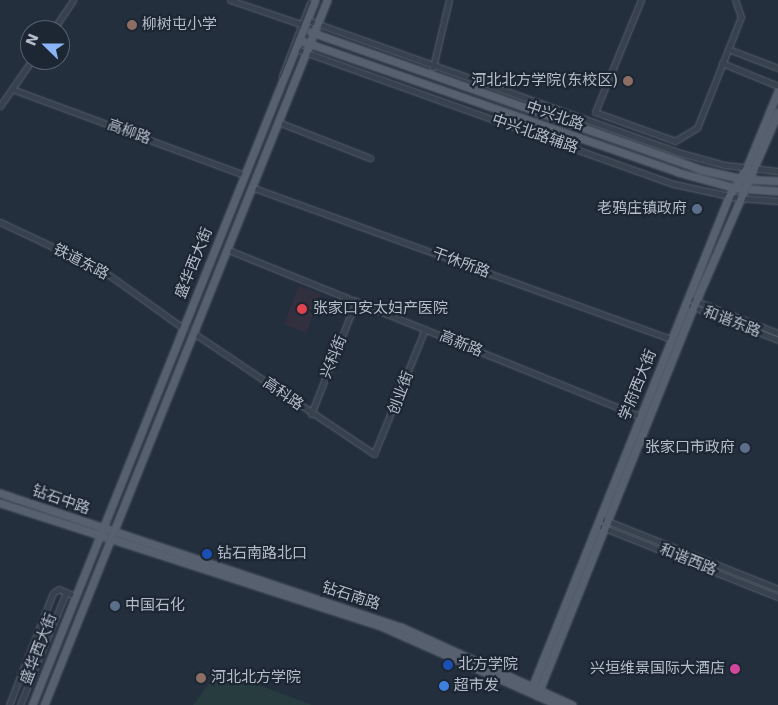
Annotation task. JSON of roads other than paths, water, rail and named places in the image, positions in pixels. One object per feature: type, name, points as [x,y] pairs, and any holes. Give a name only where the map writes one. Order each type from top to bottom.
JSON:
[{"type":"main road","name":"盛华西大街","points":[[32,705],[304,25],[316,0]]},
{"type":"main road","name":"盛华西大街","points":[[44,705],[192,332],[327,0]]},
{"type":"main road","name":"中兴北路","points":[[304,25],[313,34],[646,153],[750,180],[778,181]]},
{"type":"main road","name":"中兴北路","points":[[299,40],[650,164],[734,188],[778,190]]},
{"type":"main road","name":"学府西大街","points":[[539,693],[691,302],[729,196],[746,169],[778,91]]},
{"type":"main road","name":"学府西大街","points":[[531,689],[672,338],[691,302],[738,198],[755,170],[778,112]]},
{"type":"main road","points":[[141,430],[152,434]]},
{"type":"main road","name":"钻石中路","points":[[0,493],[113,532]]},
{"type":"main road","name":"钻石中路","points":[[0,503],[110,539]]},
{"type":"main road","name":"钻石南路","points":[[113,532],[401,627],[531,689],[558,705]]},
{"type":"main road","name":"钻石南路","points":[[110,539],[383,627],[531,689]]},
{"type":"main road","name":"钻石南路","points":[[539,693],[572,705]]},
{"type":"street","points":[[60,20],[74,0]]},
{"type":"street","name":"中兴北路辅路","points":[[230,0],[304,25],[317,24],[669,150],[746,169],[778,171]]},
{"type":"street","points":[[281,85],[284,68],[304,25],[311,0]]},
{"type":"street","points":[[433,67],[449,0]]},
{"type":"street","points":[[641,0],[595,112],[675,142],[697,128],[740,17],[735,0]]},
{"type":"street","name":"中兴北路辅路","points":[[296,49],[674,184],[738,198],[778,201]]},
{"type":"street","points":[[728,49],[778,68]]},
{"type":"street","points":[[722,63],[778,86]]},
{"type":"street","points":[[0,106],[25,70]]},
{"type":"street","name":"高柳路","points":[[12,89],[245,175]]},
{"type":"street","points":[[278,122],[370,158]]},
{"type":"street","name":"干休所路","points":[[251,188],[672,338]]},
{"type":"street","name":"铁道东路","points":[[0,222],[102,270],[183,328]]},
{"type":"street","name":"高新路","points":[[226,248],[641,416]]},
{"type":"street","name":"兴科街","points":[[311,414],[356,301]]},
{"type":"street","name":"和谐东路","points":[[691,302],[778,333]]},
{"type":"street","name":"和谐东路","points":[[691,302],[778,340]]},
{"type":"street","name":"创业街","points":[[374,454],[426,329]]},
{"type":"street","name":"高科路","points":[[192,332],[311,414],[374,454]]},
{"type":"street","name":"和谐西路","points":[[599,521],[778,597]]},
{"type":"street","name":"和谐西路","points":[[606,524],[778,589]]},
{"type":"street","points":[[9,705],[53,593],[59,590],[66,592],[73,600]]},
{"type":"street","points":[[20,705],[66,592]]},
{"type":"place","name":"柳树屯小学","points":[[132,25]]},
{"type":"place","name":"河北北方学院(东校区)","points":[[628,81]]},
{"type":"place","name":"老鸦庄镇政府","points":[[697,209]]},
{"type":"place","name":"张家口安太妇产医院","points":[[302,309]]},
{"type":"place","name":"张家口市政府","points":[[745,448]]},
{"type":"place","name":"钻石南路北口","points":[[207,554]]},
{"type":"place","name":"中国石化","points":[[115,606]]},
{"type":"place","name":"北方学院","points":[[448,665]]},
{"type":"place","name":"兴垣维景国际大酒店","points":[[735,669]]},
{"type":"place","name":"河北北方学院","points":[[201,678]]},
{"type":"place","name":"超市发","points":[[444,686]]}]
